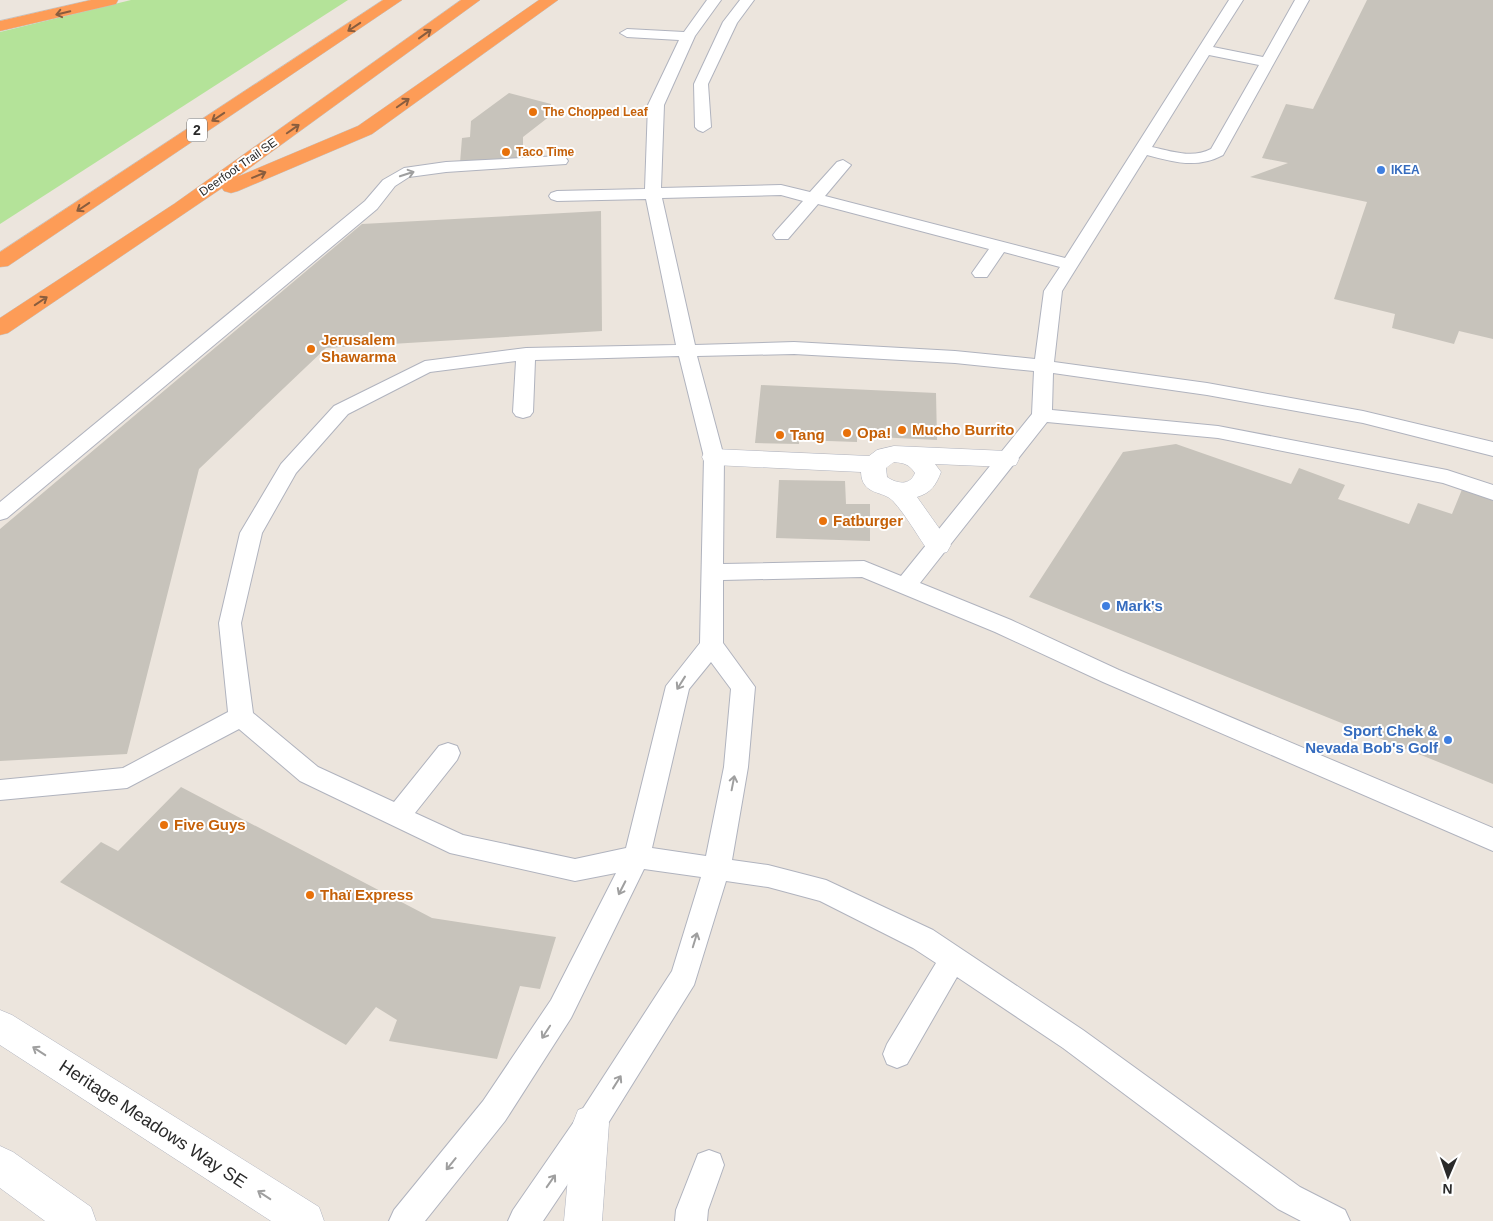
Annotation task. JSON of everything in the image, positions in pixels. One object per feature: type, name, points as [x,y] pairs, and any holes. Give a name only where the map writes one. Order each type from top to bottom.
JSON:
[{"type":"highway","points":[[0,26],[110,0]]},
{"type":"highway","name":"2","points":[[0,261],[394,0]]},
{"type":"highway","name":"Deerfoot Trail SE","points":[[0,328],[181,208],[472,0]]},
{"type":"highway","points":[[181,208],[364,130],[550,0]]},
{"type":"street","points":[[714,457],[874,464],[886,456],[894,454],[913,457],[1007,459]]},
{"type":"street","points":[[874,464],[872,470],[876,482],[883,487],[900,492],[918,488],[928,479],[926,466],[913,457]]},
{"type":"street","points":[[900,492],[938,546]]},
{"type":"street","name":"Heritage Meadows Way SE","points":[[0,1026],[305,1221]]},
{"type":"street","points":[[583,1221],[592,1124]]},
{"type":"street","points":[[0,1165],[77,1221]]},
{"type":"street","points":[[30,1186],[45,1221]]},
{"type":"lane","points":[[524,1221],[592,1124],[684,976],[717,869],[736,767],[743,687],[712,645],[714,457],[687,352],[653,193],[656,105],[688,36],[714,0]]},
{"type":"lane","points":[[703,127],[701,84],[730,22],[747,0]]},
{"type":"lane","points":[[906,585],[1042,415],[1044,366],[1053,290],[1236,0]]},
{"type":"lane","points":[[1142,149],[1194,160],[1209,158],[1217,152],[1302,0]]},
{"type":"lane","points":[[627,33],[688,36]]},
{"type":"lane","points":[[1205,50],[1267,62]]},
{"type":"lane","points":[[0,513],[371,205],[389,183],[404,173],[446,167],[560,162]]},
{"type":"lane","points":[[782,235],[843,165]]},
{"type":"lane","points":[[557,196],[781,190],[1070,264]]},
{"type":"lane","points":[[981,273],[1000,246]]},
{"type":"lane","points":[[1334,1221],[1290,1198],[1073,1039],[923,939],[826,891],[768,876],[637,857],[575,870],[460,845],[310,774],[241,718],[230,623],[251,533],[288,469],[342,410],[425,367],[526,354],[687,352],[794,348],[954,358],[1044,366],[1207,388],[1363,417],[1493,448]]},
{"type":"lane","points":[[523,412],[526,354]]},
{"type":"lane","points":[[1042,415],[1218,432],[1447,477],[1493,493]]},
{"type":"lane","points":[[714,572],[864,569],[906,585],[1493,840]]},
{"type":"lane","points":[[405,1221],[494,1112],[561,1009],[637,857],[678,686],[712,645]]},
{"type":"lane","points":[[0,790],[127,778],[241,718]]},
{"type":"lane","points":[[398,816],[448,753]]},
{"type":"lane","points":[[897,1054],[953,959]]},
{"type":"lane","points":[[696,1217],[709,1165]]},
{"type":"green space","points":[[131,0],[348,0],[0,224],[0,32]]},
{"type":"building","name":"IKEA","points":[[1367,0],[1493,0],[1493,339],[1459,331],[1454,344],[1392,328],[1395,314],[1334,299],[1367,202],[1250,177],[1288,163],[1262,158],[1286,104],[1313,109]]},
{"type":"building","points":[[509,93],[551,104],[550,116],[523,137],[523,159],[460,163],[462,138],[470,137],[471,121]]},
{"type":"building","points":[[601,211],[602,331],[326,348],[199,469],[127,754],[0,761],[0,529],[362,224]]},
{"type":"building","points":[[761,385],[936,393],[937,440],[857,436],[857,442],[799,440],[799,444],[755,443]]},
{"type":"building","points":[[1176,444],[1291,484],[1299,468],[1345,485],[1338,499],[1409,524],[1418,503],[1452,514],[1463,487],[1493,497],[1493,784],[1029,597],[1123,452]]},
{"type":"building","name":"Fatburger","points":[[779,480],[845,481],[846,504],[870,504],[870,541],[776,538]]},
{"type":"building","points":[[181,787],[432,918],[556,937],[540,989],[520,986],[497,1059],[389,1041],[397,1020],[376,1007],[346,1045],[60,882],[101,842],[118,851]]},
{"type":"place","name":"The Chopped Leaf","points":[[533,112]]},
{"type":"place","name":"Taco Time","points":[[506,152]]},
{"type":"place","name":"IKEA","points":[[1381,170]]},
{"type":"place","name":"Jerusalem Shawarma","points":[[311,349]]},
{"type":"place","name":"Mucho Burrito","points":[[902,430]]},
{"type":"place","name":"Opa!","points":[[847,433]]},
{"type":"place","name":"Tang","points":[[780,435]]},
{"type":"place","name":"Fatburger","points":[[823,521]]},
{"type":"place","name":"Mark's","points":[[1106,606]]},
{"type":"place","name":"Sport Chek & Nevada Bob's Golf","points":[[1448,740]]},
{"type":"place","name":"Five Guys","points":[[164,825]]},
{"type":"place","name":"Thaï Express","points":[[310,895]]}]
